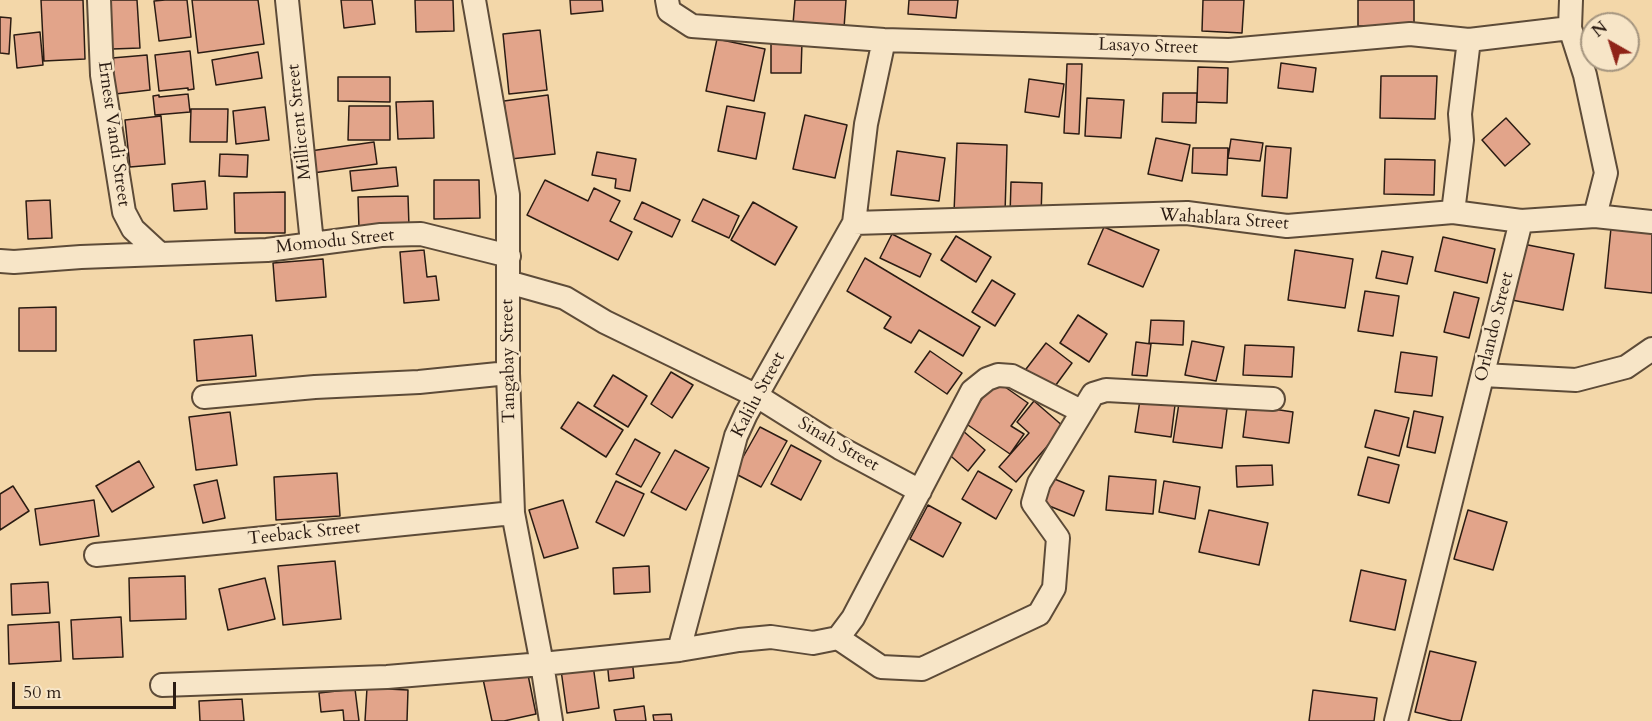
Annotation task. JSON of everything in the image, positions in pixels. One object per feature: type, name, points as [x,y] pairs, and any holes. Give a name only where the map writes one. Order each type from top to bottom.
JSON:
[{"type":"street","name":"Ernest Vandi Street","points":[[99,0],[102,75],[124,212],[133,229],[160,254]]},
{"type":"street","name":"Millicent Street","points":[[287,0],[312,243]]},
{"type":"street","name":"Tangabay Street","points":[[474,0],[508,195],[508,373],[513,513],[551,721]]},
{"type":"street","name":"Lasayo Street","points":[[667,0],[669,12],[692,26],[884,40],[1229,50],[1410,34],[1469,40],[1570,28]]},
{"type":"street","points":[[1571,0],[1570,28],[1586,75],[1606,173],[1596,216]]},
{"type":"street","points":[[854,223],[866,124],[884,40]]},
{"type":"street","points":[[1453,212],[1462,140],[1460,114],[1469,40]]},
{"type":"street","name":"Wahablara Street","points":[[854,223],[1187,213],[1287,226],[1453,212],[1521,221]]},
{"type":"street","points":[[1521,221],[1596,216],[1652,222]]},
{"type":"street","name":"Orlando Street","points":[[1396,721],[1521,221]]},
{"type":"street","name":"Kalilu Street","points":[[679,650],[736,435],[854,223]]},
{"type":"street","name":"Momodu Street","points":[[0,261],[267,250],[381,235],[422,234],[509,256]]},
{"type":"street","name":"Sinah Street","points":[[508,282],[565,298],[604,322],[757,396],[840,448],[920,491]]},
{"type":"street","points":[[1483,375],[1576,380],[1626,367],[1652,349]]},
{"type":"street","points":[[204,397],[315,387],[419,382],[508,373]]},
{"type":"street","points":[[162,685],[387,677],[679,650],[771,637],[813,643],[838,638],[853,618],[972,391],[987,378],[998,375],[1012,376],[1081,411]]},
{"type":"street","points":[[838,638],[880,667],[922,669],[1039,614],[1054,588],[1058,538],[1033,503],[1039,483],[1093,394],[1106,390],[1273,399]]},
{"type":"street","name":"Teeback Street","points":[[96,555],[513,513]]},
{"type":"building","points":[[41,0],[83,0],[85,59],[44,61]]},
{"type":"building","points":[[110,0],[137,0],[140,48],[112,49]]},
{"type":"building","points":[[187,0],[191,37],[159,41],[154,1]]},
{"type":"building","points":[[192,0],[258,0],[264,44],[198,53]]},
{"type":"building","points":[[341,0],[372,0],[375,24],[344,28]]},
{"type":"building","points":[[415,0],[453,0],[454,31],[416,32]]},
{"type":"building","points":[[570,0],[602,0],[603,11],[571,14]]},
{"type":"building","points":[[795,0],[846,0],[844,28],[793,24]]},
{"type":"building","points":[[909,0],[958,0],[956,18],[908,14]]},
{"type":"building","points":[[1203,0],[1244,0],[1242,33],[1202,31]]},
{"type":"building","points":[[1358,0],[1414,0],[1414,26],[1358,26]]},
{"type":"building","points":[[0,17],[11,18],[9,54],[0,53]]},
{"type":"building","points":[[540,30],[547,90],[509,94],[503,34]]},
{"type":"building","points":[[40,32],[43,65],[17,68],[14,35]]},
{"type":"building","points":[[717,39],[765,49],[754,101],[706,91]]},
{"type":"building","points":[[771,42],[802,42],[801,73],[771,73]]},
{"type":"building","points":[[190,51],[194,89],[159,91],[155,55]]},
{"type":"building","points":[[258,52],[262,78],[216,85],[212,60]]},
{"type":"building","points":[[147,55],[150,90],[115,94],[112,58]]},
{"type":"building","points":[[1281,63],[1316,68],[1313,92],[1278,88]]},
{"type":"building","points":[[1067,64],[1082,64],[1079,134],[1064,133]]},
{"type":"building","points":[[1198,67],[1228,68],[1227,103],[1197,102]]},
{"type":"building","points":[[1381,76],[1437,76],[1435,119],[1380,118]]},
{"type":"building","points":[[338,77],[390,77],[390,102],[338,101]]},
{"type":"building","points":[[1029,79],[1064,84],[1059,117],[1025,112]]},
{"type":"building","points":[[1163,93],[1197,93],[1196,123],[1162,122]]},
{"type":"building","points":[[188,94],[190,112],[155,115],[153,96]]},
{"type":"building","points":[[548,95],[555,154],[511,159],[504,101]]},
{"type":"building","points":[[1087,98],[1124,100],[1121,138],[1085,136]]},
{"type":"building","points":[[433,101],[434,138],[398,139],[396,102]]},
{"type":"building","points":[[349,106],[390,106],[390,140],[348,140]]},
{"type":"building","points":[[727,106],[765,113],[756,159],[718,151]]},
{"type":"building","points":[[265,107],[269,140],[236,144],[233,111]]},
{"type":"building","points":[[191,109],[228,109],[227,142],[190,142]]},
{"type":"building","points":[[805,115],[847,125],[835,178],[793,169]]},
{"type":"building","points":[[161,116],[165,164],[130,167],[125,120]]},
{"type":"building","points":[[1506,118],[1530,144],[1505,166],[1482,140]]},
{"type":"building","points":[[1156,138],[1190,145],[1182,181],[1148,174]]},
{"type":"building","points":[[1231,139],[1263,143],[1260,161],[1228,158]]},
{"type":"building","points":[[374,142],[377,164],[313,173],[310,151]]},
{"type":"building","points":[[957,143],[1007,145],[1005,213],[954,212]]},
{"type":"building","points":[[1266,146],[1291,148],[1287,198],[1262,196]]},
{"type":"building","points":[[1193,148],[1228,148],[1227,175],[1192,173]]},
{"type":"building","points":[[897,151],[945,158],[939,201],[891,195]]},
{"type":"building","points":[[597,152],[636,159],[630,191],[615,188],[616,179],[592,175]]},
{"type":"building","points":[[220,154],[248,155],[247,177],[219,176]]},
{"type":"building","points":[[1385,159],[1435,160],[1434,195],[1384,194]]},
{"type":"building","points":[[396,167],[398,186],[352,191],[350,171]]},
{"type":"building","points":[[434,180],[479,180],[480,218],[434,219]]},
{"type":"building","points":[[545,180],[588,201],[594,188],[620,201],[610,221],[632,232],[618,260],[527,215]]},
{"type":"building","points":[[205,181],[207,209],[174,211],[172,184]]},
{"type":"building","points":[[1011,182],[1042,183],[1041,217],[1010,216]]},
{"type":"building","points":[[285,192],[285,233],[235,233],[234,193]]},
{"type":"building","points":[[408,196],[409,227],[359,229],[358,197]]},
{"type":"building","points":[[703,199],[739,216],[729,238],[692,221]]},
{"type":"building","points":[[50,200],[52,238],[28,239],[26,201]]},
{"type":"building","points":[[642,202],[680,220],[672,237],[634,219]]},
{"type":"building","points":[[753,202],[797,227],[775,265],[731,240]]},
{"type":"building","points":[[1104,227],[1159,250],[1143,287],[1088,264]]},
{"type":"building","points":[[1611,228],[1652,231],[1652,293],[1605,288]]},
{"type":"building","points":[[892,234],[931,254],[920,277],[880,258]]},
{"type":"building","points":[[956,236],[991,257],[976,282],[941,260]]},
{"type":"building","points":[[1443,237],[1495,249],[1487,283],[1435,271]]},
{"type":"building","points":[[1523,244],[1574,254],[1563,310],[1512,300]]},
{"type":"building","points":[[424,250],[427,277],[436,276],[439,300],[404,303],[400,252]]},
{"type":"building","points":[[1295,250],[1353,259],[1345,308],[1288,300]]},
{"type":"building","points":[[1382,251],[1413,257],[1407,284],[1376,278]]},
{"type":"building","points":[[865,258],[980,327],[963,356],[919,330],[911,343],[884,328],[891,317],[847,291]]},
{"type":"building","points":[[323,259],[326,297],[276,301],[273,263]]},
{"type":"building","points":[[992,280],[1015,294],[995,326],[972,312]]},
{"type":"building","points":[[1365,291],[1399,296],[1393,336],[1358,331]]},
{"type":"building","points":[[1454,292],[1479,298],[1469,338],[1444,332]]},
{"type":"building","points":[[56,307],[56,351],[19,351],[19,308]]},
{"type":"building","points":[[1078,315],[1107,334],[1089,362],[1060,343]]},
{"type":"building","points":[[1151,320],[1184,321],[1183,345],[1149,343]]},
{"type":"building","points":[[252,335],[256,376],[197,381],[194,340]]},
{"type":"building","points":[[1192,341],[1224,347],[1216,381],[1185,375]]},
{"type":"building","points":[[1136,342],[1151,344],[1147,376],[1132,375]]},
{"type":"building","points":[[1046,343],[1072,363],[1050,393],[1023,373]]},
{"type":"building","points":[[1245,345],[1294,347],[1292,377],[1243,375]]},
{"type":"building","points":[[930,351],[962,373],[947,394],[915,372]]},
{"type":"building","points":[[1401,352],[1437,357],[1432,396],[1395,392]]},
{"type":"building","points":[[671,372],[693,385],[672,418],[651,404]]},
{"type":"building","points":[[613,375],[647,396],[628,427],[594,406]]},
{"type":"building","points":[[995,380],[1028,403],[1011,426],[1024,434],[1010,454],[965,423]]},
{"type":"building","points":[[1140,400],[1175,405],[1171,437],[1135,432]]},
{"type":"building","points":[[1034,401],[1064,427],[1016,482],[999,467],[1029,433],[1017,422]]},
{"type":"building","points":[[578,402],[623,430],[606,457],[561,428]]},
{"type":"building","points":[[1179,403],[1227,409],[1222,448],[1173,442]]},
{"type":"building","points":[[1247,405],[1293,412],[1289,443],[1243,437]]},
{"type":"building","points":[[1375,410],[1409,418],[1399,456],[1365,447]]},
{"type":"building","points":[[1414,411],[1443,417],[1435,453],[1407,447]]},
{"type":"building","points":[[230,412],[237,465],[196,470],[189,417]]},
{"type":"building","points":[[760,427],[787,441],[761,487],[734,473]]},
{"type":"building","points":[[962,430],[985,450],[968,471],[945,451]]},
{"type":"building","points":[[635,439],[660,453],[641,487],[616,474]]},
{"type":"building","points":[[791,445],[821,461],[801,500],[771,484]]},
{"type":"building","points":[[675,450],[709,468],[686,510],[651,492]]},
{"type":"building","points":[[1368,457],[1399,465],[1389,503],[1358,495]]},
{"type":"building","points":[[139,461],[154,487],[112,512],[96,486]]},
{"type":"building","points":[[1272,465],[1273,485],[1237,487],[1236,466]]},
{"type":"building","points":[[978,471],[1012,490],[996,519],[962,499]]},
{"type":"building","points":[[337,473],[340,516],[276,520],[274,477]]},
{"type":"building","points":[[1109,476],[1156,480],[1153,514],[1106,510]]},
{"type":"building","points":[[1052,478],[1084,491],[1074,516],[1042,503]]},
{"type":"building","points":[[217,480],[225,518],[203,523],[194,485]]},
{"type":"building","points":[[616,481],[644,494],[624,536],[596,522]]},
{"type":"building","points":[[1164,481],[1200,487],[1195,519],[1159,512]]},
{"type":"building","points":[[13,486],[29,511],[0,530],[0,494]]},
{"type":"building","points":[[94,500],[99,536],[40,545],[35,509]]},
{"type":"building","points":[[563,500],[578,548],[544,558],[529,510]]},
{"type":"building","points":[[928,505],[961,523],[943,557],[910,539]]},
{"type":"building","points":[[1209,510],[1268,523],[1259,565],[1199,552]]},
{"type":"building","points":[[1468,510],[1507,522],[1493,570],[1454,559]]},
{"type":"building","points":[[335,561],[341,619],[283,625],[278,566]]},
{"type":"building","points":[[649,566],[650,592],[614,594],[613,568]]},
{"type":"building","points":[[1361,570],[1406,580],[1395,630],[1350,621]]},
{"type":"building","points":[[185,576],[186,619],[130,621],[129,578]]},
{"type":"building","points":[[265,578],[275,619],[228,630],[219,589]]},
{"type":"building","points":[[48,582],[50,613],[12,615],[11,584]]},
{"type":"building","points":[[121,617],[123,657],[73,659],[71,620]]},
{"type":"building","points":[[59,622],[61,661],[9,664],[8,625]]},
{"type":"building","points":[[1430,651],[1476,662],[1461,721],[1415,712]]},
{"type":"building","points":[[632,658],[634,678],[609,681],[607,660]]},
{"type":"building","points":[[593,665],[599,708],[567,713],[561,670]]},
{"type":"building","points":[[527,670],[536,714],[504,721],[492,721],[483,679]]},
{"type":"building","points":[[367,688],[408,690],[407,721],[365,721]]},
{"type":"building","points":[[355,689],[359,721],[344,721],[343,710],[321,712],[319,693]]},
{"type":"building","points":[[1313,690],[1377,698],[1374,721],[1309,721]]},
{"type":"building","points":[[242,699],[244,721],[200,721],[199,701]]},
{"type":"building","points":[[644,706],[646,721],[616,721],[614,710]]},
{"type":"building","points":[[671,714],[672,721],[654,721],[653,715]]}]
